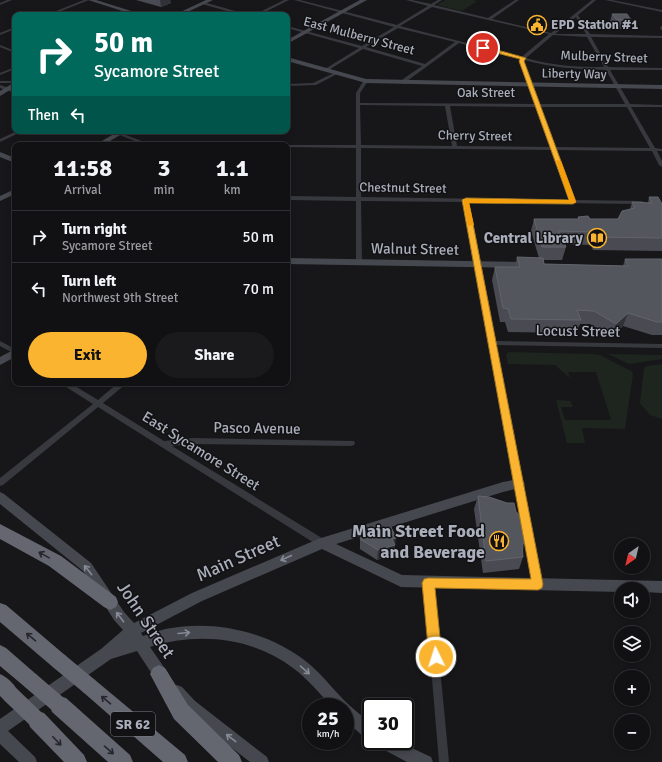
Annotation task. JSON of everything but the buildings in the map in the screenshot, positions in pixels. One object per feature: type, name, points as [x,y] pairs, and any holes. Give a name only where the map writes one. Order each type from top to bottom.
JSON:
[{"type":"highway","points":[[0,530],[55,561],[110,602]]},
{"type":"highway","name":"SR 62","points":[[0,611],[178,762]]},
{"type":"highway","name":"SR 62","points":[[0,654],[123,762]]},
{"type":"highway","points":[[159,674],[181,712],[232,762]]},
{"type":"highway","points":[[6,689],[77,762]]},
{"type":"main road","points":[[91,0],[129,12]]},
{"type":"main road","points":[[184,12],[210,0]]},
{"type":"main road","points":[[290,40],[364,0]]},
{"type":"main road","name":"Liberty Way","points":[[290,60],[366,81],[404,83],[662,87]]},
{"type":"main road","points":[[0,94],[12,91]]},
{"type":"main road","points":[[103,142],[117,134]]},
{"type":"main road","points":[[0,154],[12,160]]},
{"type":"main road","points":[[0,199],[12,192]]},
{"type":"main road","name":"Walnut Street","points":[[290,261],[536,265]]},
{"type":"main road","points":[[0,362],[12,354]]},
{"type":"main road","name":"Main Street","points":[[0,728],[106,654],[132,631],[197,597],[322,543],[489,491],[519,484]]},
{"type":"main road","name":"John Street","points":[[0,497],[87,567],[118,616],[132,631],[159,674],[190,706],[262,762]]},
{"type":"main road","points":[[322,543],[401,581],[428,583],[662,587]]},
{"type":"main road","points":[[106,654],[156,638],[196,632],[228,634],[248,638],[264,644],[298,663],[333,698]]},
{"type":"main road","points":[[354,718],[362,726]]},
{"type":"main road","points":[[0,734],[30,762]]},
{"type":"main road","points":[[399,750],[426,762]]},
{"type":"street","points":[[0,4],[10,0]]},
{"type":"street","points":[[56,12],[87,0]]},
{"type":"street","points":[[262,12],[287,0]]},
{"type":"street","name":"Mulberry Street","points":[[296,0],[559,67],[662,69]]},
{"type":"street","points":[[408,0],[552,34],[662,37]]},
{"type":"street","points":[[326,70],[440,0]]},
{"type":"street","points":[[489,19],[517,0]]},
{"type":"street","points":[[573,202],[522,61],[523,58],[594,0]]},
{"type":"street","points":[[607,0],[662,12]]},
{"type":"street","points":[[203,3],[234,12]]},
{"type":"street","points":[[576,14],[662,166]]},
{"type":"street","name":"East Mulberry Street","points":[[290,27],[425,65]]},
{"type":"street","points":[[0,34],[12,29]]},
{"type":"street","points":[[404,83],[404,80],[458,42]]},
{"type":"street","points":[[0,46],[12,51]]},
{"type":"street","points":[[0,74],[12,69]]},
{"type":"street","points":[[290,84],[314,84],[337,73]]},
{"type":"street","points":[[359,262],[358,93],[366,81]]},
{"type":"street","points":[[0,82],[12,83]]},
{"type":"street","points":[[0,86],[12,91]]},
{"type":"street","name":"Oak Street","points":[[358,104],[662,106]]},
{"type":"street","points":[[447,104],[456,147]]},
{"type":"street","points":[[0,142],[15,134]]},
{"type":"street","points":[[125,134],[143,142]]},
{"type":"street","name":"Cherry Street","points":[[290,146],[662,150]]},
{"type":"street","name":"Chestnut Street","points":[[290,198],[646,203]]},
{"type":"street","points":[[466,200],[538,584]]},
{"type":"street","points":[[0,343],[12,350]]},
{"type":"street","name":"Locust Street","points":[[493,343],[662,346]]},
{"type":"street","name":"East Sycamore Street","points":[[70,386],[322,543]]},
{"type":"street","points":[[0,483],[119,386]]},
{"type":"street","name":"Pasco Avenue","points":[[162,444],[193,441],[351,443]]},
{"type":"street","points":[[428,583],[444,762]]},
{"type":"shaded area","points":[[445,0],[477,1],[462,11],[437,5]]},
{"type":"shaded area","points":[[509,352],[600,355],[631,371],[633,374],[625,429],[582,428],[585,443],[567,443],[556,400],[570,401],[573,407],[561,407],[565,420],[611,420],[596,372],[568,372],[570,378],[555,365],[508,364],[506,354]]},
{"type":"shaded area","points":[[608,354],[662,355],[662,359],[629,364]]},
{"type":"shaded area","points":[[662,364],[662,419],[650,415],[640,403],[644,368],[647,366]]},
{"type":"slow traffic","points":[[470,225],[466,200],[573,202],[558,161]]},
{"type":"place","name":"EPD Station #1","points":[[537,25]]},
{"type":"place","name":"Central Library","points":[[597,238]]},
{"type":"place","name":"Main Street Food and Beverage","points":[[499,541]]},
{"type":"route","points":[[436,657],[428,583],[538,584],[466,200],[573,202],[530,85],[522,61],[523,58],[483,48]]}]
